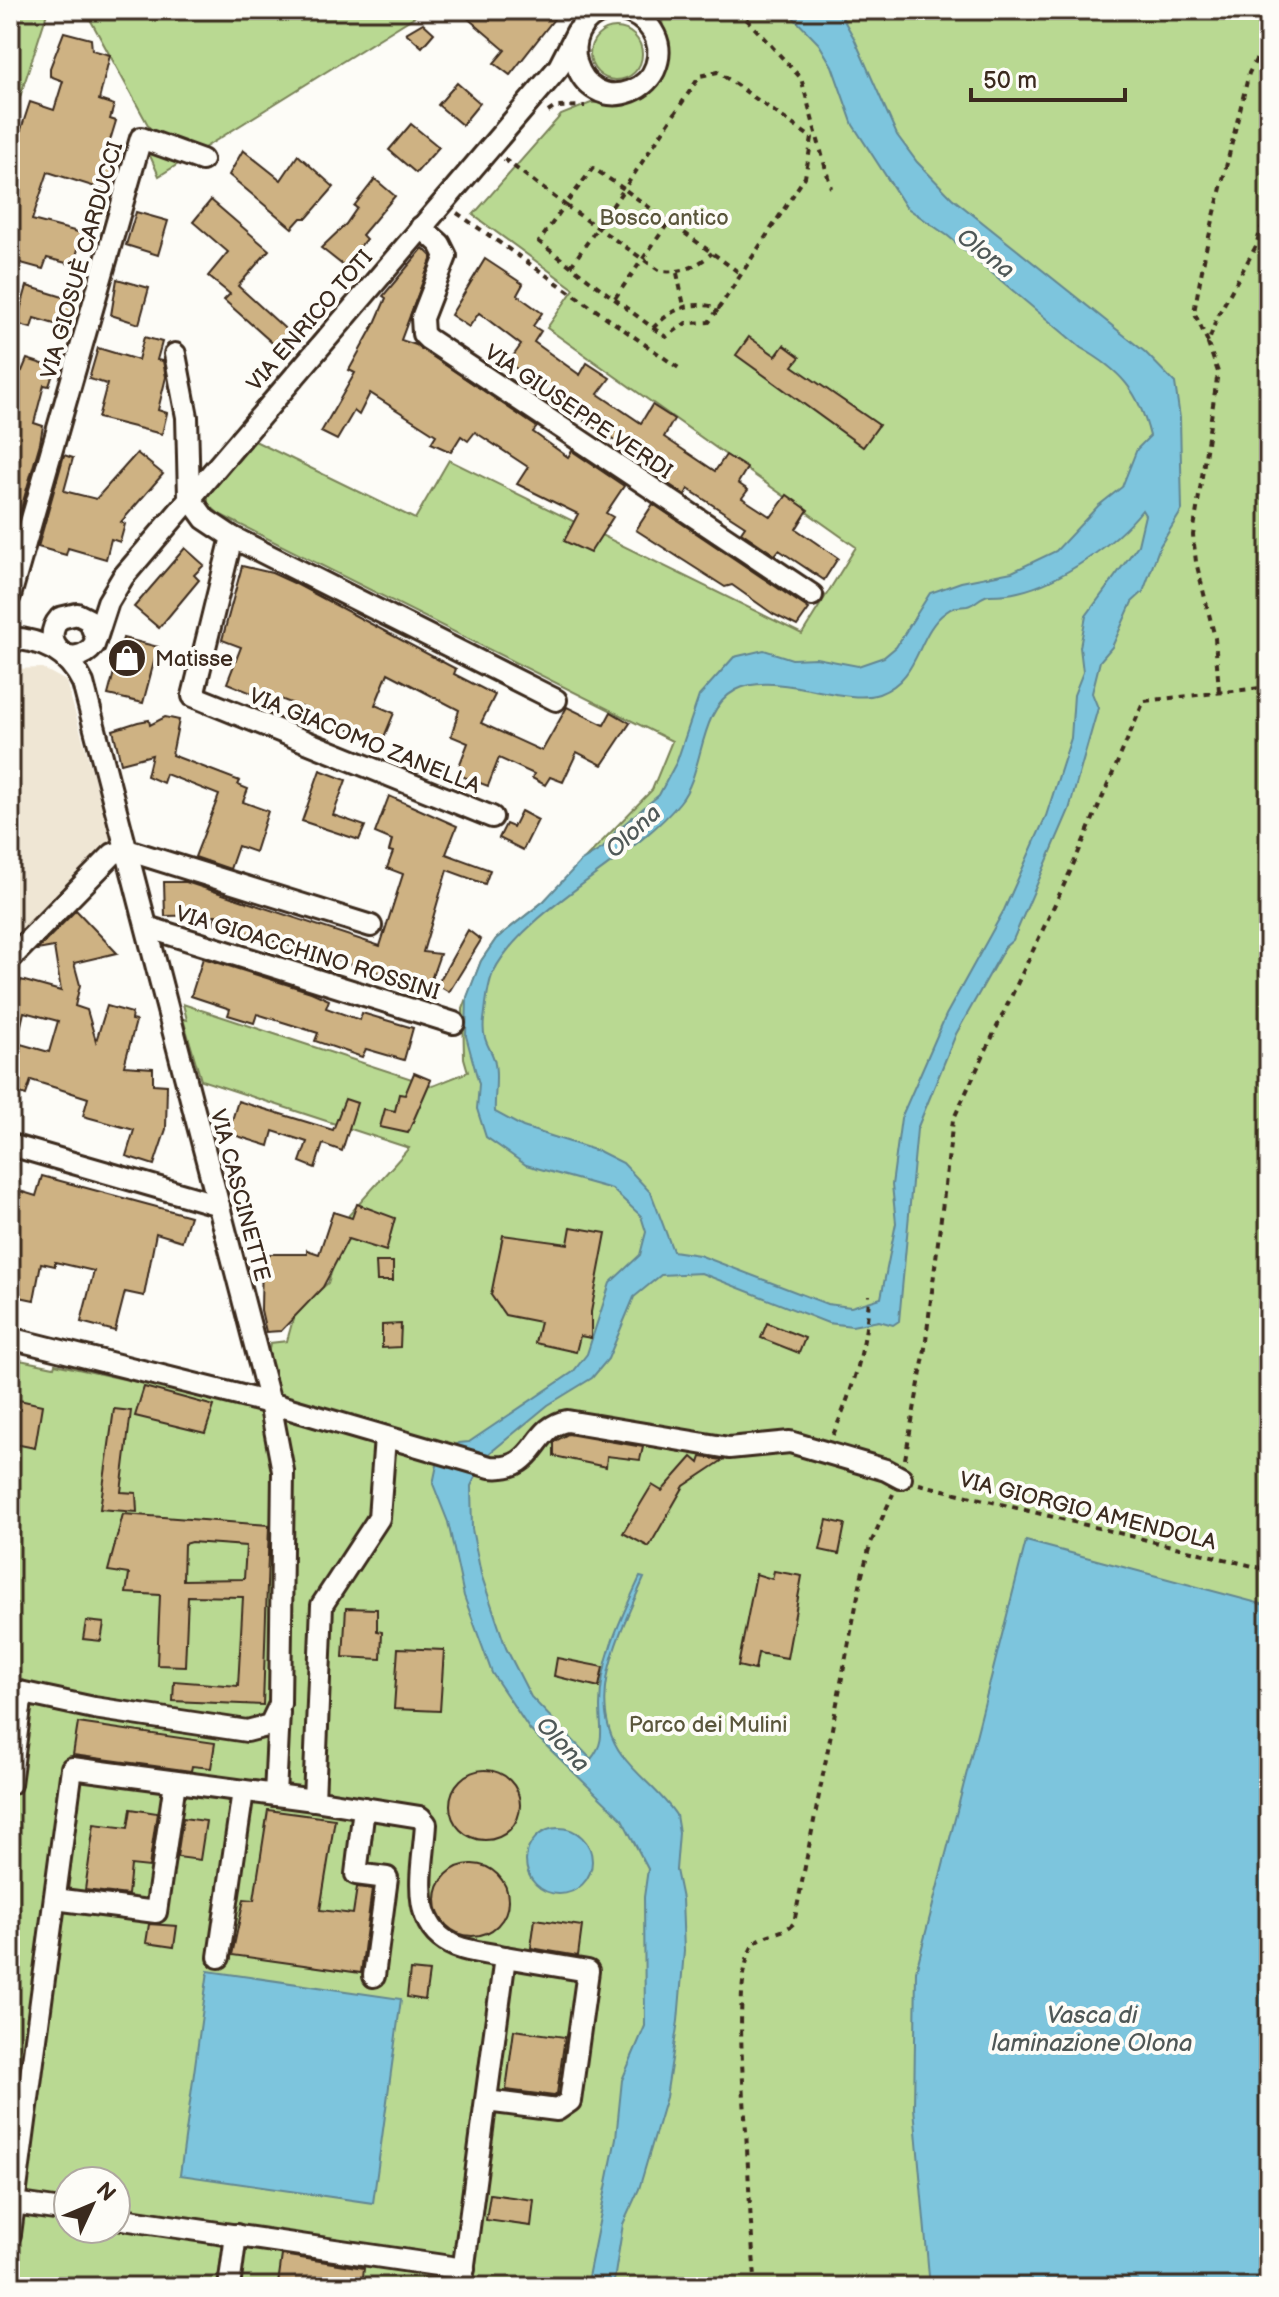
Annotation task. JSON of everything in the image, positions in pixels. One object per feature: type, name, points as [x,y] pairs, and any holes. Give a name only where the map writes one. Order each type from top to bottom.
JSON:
[{"type":"street","points":[[623,10],[643,19],[656,39]]},
{"type":"street","points":[[533,96],[553,86],[572,84],[624,94],[649,80],[656,67],[656,39],[651,10]]},
{"type":"street","name":"VIA ENRICO TOTI","points":[[593,15],[573,58],[585,82],[596,90]]},
{"type":"street","name":"VIA ENRICO TOTI","points":[[95,642],[108,602],[123,577],[559,67],[593,15]]},
{"type":"street","name":"VIA GIOSUÈ CARDUCCI","points":[[10,596],[141,138],[202,160]]},
{"type":"street","name":"VIA GIUSEPPE VERDI","points":[[421,227],[440,244],[446,256],[422,318],[423,334],[428,339],[812,595]]},
{"type":"street","points":[[175,354],[187,417],[189,497],[205,519],[232,537],[556,700]]},
{"type":"street","name":"VIA GIACOMO ZANELLA","points":[[232,537],[193,696],[492,817]]},
{"type":"street","name":"VIA ENRICO TOTI","points":[[10,637],[87,605],[123,577]]},
{"type":"street","points":[[83,683],[86,660],[95,642],[89,620],[77,614],[63,617],[52,636],[61,654],[77,657],[95,642]]},
{"type":"street","name":"VIA ENRICO TOTI","points":[[10,637],[41,643],[61,654]]},
{"type":"street","name":"VIA CASCINETTE","points":[[16,1691],[94,1708],[247,1731],[270,1725],[280,1704],[283,1471],[270,1403],[83,683],[76,669],[61,654]]},
{"type":"street","points":[[10,959],[113,854],[127,850],[371,926]]},
{"type":"street","name":"VIA GIOACCHINO ROSSINI","points":[[147,927],[454,1023]]},
{"type":"street","points":[[14,1146],[219,1205]]},
{"type":"street","points":[[10,1338],[270,1403],[490,1467],[514,1466],[530,1454],[549,1428],[567,1421],[729,1448],[790,1442],[893,1474]]},
{"type":"street","points":[[314,1800],[322,1605],[379,1518],[385,1437]]},
{"type":"street","points":[[10,1784],[16,1691]]},
{"type":"street","points":[[275,1795],[280,1704]]},
{"type":"street","points":[[10,2234],[72,1768],[420,1817],[426,1824],[421,1904],[431,1930],[452,1945],[588,1971],[570,2101],[557,2110],[486,2101]]},
{"type":"street","points":[[55,1899],[156,1912],[175,1782]]},
{"type":"street","points":[[219,1957],[243,1791]]},
{"type":"street","points":[[364,1808],[356,1874],[387,1878],[374,1976]]},
{"type":"street","points":[[132,2220],[236,2235],[462,2278],[505,1957]]},
{"type":"street","points":[[14,2203],[52,2209]]},
{"type":"street","points":[[229,2287],[236,2235]]},
{"type":"path","points":[[738,10],[801,78],[831,188]]},
{"type":"path","points":[[1219,691],[1215,638],[1196,562],[1193,535],[1218,372],[1194,312],[1206,249],[1249,73],[1269,35]]},
{"type":"path","points":[[571,266],[597,229],[624,189],[700,76],[718,72],[812,138],[805,177],[719,308],[709,322],[686,323],[666,337],[614,299],[539,242],[593,168],[624,189],[741,274]]},
{"type":"path","points":[[490,147],[597,229],[660,271],[677,273],[697,266],[712,253]]},
{"type":"path","points":[[441,203],[683,371]]},
{"type":"path","points":[[1208,344],[1217,317],[1255,248],[1269,204]]},
{"type":"path","points":[[614,299],[669,222]]},
{"type":"path","points":[[677,273],[684,306]]},
{"type":"path","points":[[653,328],[667,314],[684,306],[702,303],[719,308]]},
{"type":"path","points":[[756,2287],[742,2038],[747,1961],[751,1948],[761,1937],[790,1927],[796,1917],[862,1575],[924,1356],[953,1120],[1070,872],[1144,701],[1269,687]]},
{"type":"path","points":[[826,1452],[854,1385],[868,1326],[869,1295]]},
{"type":"path","name":"VIA GIORGIO AMENDOLA","points":[[893,1474],[967,1498],[1269,1570]]},
{"type":"shaded area","points":[[42,668],[66,681],[119,864],[10,969],[10,669]]},
{"type":"green space","points":[[10,10],[48,10],[10,128]]},
{"type":"green space","points":[[85,10],[425,10],[159,176],[147,149],[153,134]]},
{"type":"green space","name":"Parco dei Mulini","points":[[661,10],[1269,10],[1269,2287],[10,2287],[10,1358],[54,1367],[55,1364],[246,1406],[263,1385],[270,1343],[287,1341],[295,1312],[328,1283],[349,1215],[409,1148],[201,1080],[183,1019],[187,1020],[183,1004],[433,1086],[468,1072],[464,1058],[463,1009],[481,961],[496,939],[544,901],[652,790],[672,741],[219,514],[208,504],[208,490],[255,441],[415,519],[449,460],[802,634],[856,547],[547,328],[574,289],[473,215],[561,115],[591,103],[629,102],[646,92],[666,57]]},
{"type":"green space","points":[[616,28],[634,36],[642,54],[634,72],[616,80],[598,72],[590,54],[598,36]]},
{"type":"water","name":"Olona","points":[[786,10],[838,10],[854,38],[897,135],[917,162],[952,198],[1145,352],[1175,383],[1180,418],[1182,510],[1160,546],[1143,592],[1132,602],[1112,647],[1100,661],[1092,693],[1098,708],[1069,810],[1013,940],[1005,947],[956,1034],[917,1129],[899,1321],[893,1325],[879,1321],[852,1326],[828,1323],[701,1273],[661,1275],[634,1297],[608,1359],[592,1378],[548,1405],[485,1457],[471,1486],[472,1529],[481,1574],[506,1648],[531,1697],[591,1759],[600,1740],[601,1690],[608,1656],[640,1577],[644,1578],[625,1620],[610,1666],[606,1712],[611,1734],[622,1755],[676,1815],[679,1833],[676,1870],[682,1899],[684,1951],[678,2021],[666,2097],[639,2189],[623,2224],[613,2287],[586,2287],[616,2138],[622,2080],[645,2026],[644,1897],[648,1869],[622,1819],[530,1730],[492,1673],[464,1596],[448,1522],[433,1484],[437,1465],[458,1443],[469,1442],[573,1372],[587,1354],[610,1283],[640,1255],[646,1232],[641,1216],[612,1189],[526,1165],[486,1137],[477,1109],[479,1084],[466,1036],[467,997],[481,961],[496,939],[544,901],[580,862],[603,848],[616,831],[659,795],[677,761],[699,696],[734,657],[764,650],[792,659],[816,658],[858,666],[884,657],[896,647],[930,593],[961,582],[1012,572],[1056,551],[1098,506],[1122,487],[1137,449],[1150,436],[1134,394],[1117,374],[1081,348],[948,236],[906,207],[853,125],[832,66],[819,44]],"holes":[[[1142,510],[1145,515],[1138,545],[1086,616],[1080,647],[1083,672],[1074,695],[1071,738],[1046,816],[1004,910],[946,1015],[901,1118],[892,1185],[896,1223],[881,1298],[851,1307],[827,1304],[699,1255],[673,1251],[651,1193],[623,1163],[601,1152],[523,1127],[495,1112],[496,1069],[484,1028],[493,973],[508,950],[553,906],[636,844],[680,802],[694,774],[708,726],[723,700],[736,690],[769,684],[847,696],[879,694],[903,678],[936,621],[949,610],[970,605],[986,596],[1014,593],[1051,580],[1102,548]]]},
{"type":"water","name":"Vasca di laminazione Olona","points":[[1026,1541],[1269,1606],[1269,2287],[930,2287],[914,2108],[916,1971]]},
{"type":"water","points":[[552,1828],[566,1828],[578,1833],[587,1842],[592,1861],[590,1874],[583,1885],[566,1894],[552,1894],[540,1889],[531,1880],[526,1868],[526,1854],[531,1842],[540,1833]]},
{"type":"water","points":[[208,1971],[401,1999],[373,2203],[180,2175]]},
{"type":"building","points":[[458,10],[561,10],[510,75],[494,63],[505,50]]},
{"type":"building","points":[[423,23],[434,33],[422,47],[406,33]]},
{"type":"building","points":[[64,32],[91,39],[92,50],[110,55],[99,100],[114,105],[110,119],[116,121],[105,157],[106,163],[115,165],[108,191],[48,172],[32,220],[82,233],[74,265],[47,258],[43,269],[10,260],[10,187],[19,160],[12,157],[30,102],[54,110],[63,81],[50,76],[50,68]]},
{"type":"building","points":[[457,83],[480,103],[462,125],[438,105]]},
{"type":"building","points":[[411,124],[439,147],[416,173],[389,150]]},
{"type":"building","points":[[243,150],[281,180],[298,155],[334,187],[307,218],[301,218],[292,228],[229,175]]},
{"type":"building","points":[[375,179],[395,196],[362,235],[366,239],[344,266],[321,248],[346,224],[357,208],[354,206]]},
{"type":"building","points":[[211,200],[269,250],[238,286],[291,334],[278,348],[224,300],[230,294],[208,276],[228,252],[193,222]]},
{"type":"building","points":[[136,212],[168,221],[158,255],[126,245]]},
{"type":"building","points":[[423,248],[432,257],[401,340],[416,345],[537,427],[533,432],[568,457],[572,451],[624,486],[606,513],[613,517],[590,553],[564,541],[578,514],[517,484],[528,467],[475,432],[468,441],[461,436],[451,452],[431,443],[436,435],[370,393],[359,415],[354,411],[337,440],[321,432],[355,373],[349,370],[376,321],[386,298],[383,296]]},
{"type":"building","points":[[485,259],[523,284],[517,295],[542,313],[533,326],[541,331],[534,342],[580,375],[587,363],[610,378],[598,394],[641,423],[652,405],[674,419],[664,437],[715,471],[726,455],[747,468],[738,483],[748,490],[742,498],[771,517],[787,495],[808,510],[796,529],[838,558],[824,580],[779,550],[775,555],[741,532],[745,526],[688,489],[685,495],[640,465],[644,459],[584,421],[587,417],[559,397],[552,406],[516,382],[523,373],[508,363],[521,345],[479,313],[469,327],[451,315]]},
{"type":"building","points":[[117,279],[149,288],[139,324],[111,315]]},
{"type":"building","points":[[27,286],[76,301],[68,328],[34,318],[31,328],[16,324]]},
{"type":"building","points":[[144,337],[162,342],[157,360],[163,361],[166,377],[158,410],[167,413],[162,434],[98,418],[107,384],[89,379],[98,348],[138,360]]},
{"type":"building","points":[[749,337],[776,356],[784,345],[800,357],[793,366],[879,425],[863,447],[736,355]]},
{"type":"building","points":[[27,359],[55,368],[49,386],[44,385],[34,423],[43,426],[40,443],[12,540],[10,418],[17,393],[12,392],[18,370],[22,371]]},
{"type":"building","points":[[137,453],[163,474],[121,522],[125,524],[120,542],[111,539],[106,559],[68,548],[66,555],[38,547],[64,455],[73,458],[64,491],[96,499]]},
{"type":"building","points":[[653,504],[809,609],[797,626],[773,614],[732,585],[725,587],[636,530]]},
{"type":"building","points":[[185,548],[204,565],[194,575],[199,580],[159,628],[134,607]]},
{"type":"building","points":[[242,566],[272,573],[296,584],[456,669],[454,674],[495,695],[481,723],[542,751],[567,707],[604,725],[611,712],[630,723],[602,765],[577,752],[563,782],[550,777],[545,785],[532,778],[534,774],[499,758],[488,786],[456,774],[468,743],[451,736],[459,710],[388,673],[375,705],[394,713],[382,742],[278,698],[276,703],[227,683],[241,647],[222,640]]},
{"type":"building","points":[[123,638],[158,647],[143,703],[108,695]]},
{"type":"building","points":[[165,717],[179,720],[172,755],[240,781],[238,785],[248,789],[243,802],[268,811],[255,852],[238,846],[230,869],[195,857],[219,795],[166,774],[163,783],[147,776],[152,755],[121,763],[113,730],[149,720],[150,725]]},
{"type":"building","points":[[320,770],[346,780],[333,815],[365,826],[359,840],[302,821]]},
{"type":"building","points":[[389,796],[457,826],[446,854],[490,870],[485,884],[447,870],[423,952],[440,954],[428,988],[214,923],[216,915],[165,916],[164,882],[186,882],[380,946],[403,874],[387,868],[393,852],[389,851],[392,840],[375,833]]},
{"type":"building","points":[[521,811],[538,820],[523,850],[499,838],[506,824],[513,827]]},
{"type":"building","points":[[76,910],[117,953],[74,963],[80,985],[75,1006],[87,1010],[96,1041],[107,1006],[132,1013],[131,1020],[136,1021],[124,1066],[153,1068],[153,1084],[167,1085],[166,1129],[154,1165],[126,1156],[134,1130],[83,1116],[88,1098],[31,1080],[26,1095],[10,1090],[10,992],[17,995],[21,980],[61,991],[54,947],[37,950]],"holes":[[[24,1012],[58,1021],[49,1052],[17,1043]]]},
{"type":"building","points":[[468,930],[481,940],[449,992],[437,985]]},
{"type":"building","points":[[203,958],[311,992],[329,1000],[326,1008],[360,1020],[362,1013],[413,1028],[404,1060],[366,1049],[362,1057],[315,1041],[318,1033],[257,1014],[254,1023],[228,1015],[230,1009],[191,996]]},
{"type":"building","points":[[414,1073],[431,1080],[408,1133],[380,1127],[385,1109],[395,1111],[399,1094],[405,1095]]},
{"type":"building","points":[[345,1099],[357,1103],[342,1151],[323,1144],[315,1168],[300,1162],[307,1142],[273,1131],[269,1146],[228,1133],[238,1101],[333,1130]]},
{"type":"building","points":[[42,1176],[190,1216],[182,1241],[156,1233],[144,1296],[125,1292],[115,1331],[81,1322],[94,1271],[55,1262],[55,1266],[41,1263],[34,1300],[10,1295],[14,1258],[10,1257],[10,1188],[36,1196]]},
{"type":"building","points":[[357,1204],[395,1218],[386,1251],[348,1239],[323,1287],[281,1331],[266,1332],[261,1310],[262,1254],[307,1254],[307,1250],[319,1254],[333,1212],[352,1218]]},
{"type":"building","points":[[571,1227],[606,1233],[591,1312],[591,1338],[580,1336],[576,1352],[535,1343],[540,1322],[505,1315],[491,1295],[503,1235],[568,1244]]},
{"type":"building","points":[[376,1262],[393,1262],[393,1281],[377,1281]]},
{"type":"building","points":[[767,1323],[805,1338],[799,1353],[761,1338]]},
{"type":"building","points":[[401,1324],[400,1347],[382,1348],[382,1325]]},
{"type":"building","points":[[144,1387],[214,1406],[205,1433],[135,1416]]},
{"type":"building","points":[[19,1400],[42,1405],[35,1448],[10,1443],[13,1413],[16,1413]]},
{"type":"building","points":[[114,1409],[131,1411],[121,1492],[136,1493],[137,1512],[100,1509]]},
{"type":"building","points":[[568,1434],[643,1447],[640,1460],[607,1456],[606,1467],[554,1456],[554,1442]]},
{"type":"building","points":[[692,1457],[699,1463],[701,1457],[723,1460],[684,1486],[649,1547],[623,1533],[652,1485],[662,1491]]},
{"type":"building","points":[[123,1514],[269,1525],[263,1705],[173,1701],[174,1681],[238,1686],[243,1597],[188,1596],[185,1666],[157,1665],[160,1595],[126,1593],[129,1574],[108,1571]],"holes":[[[184,1544],[246,1546],[244,1579],[183,1580]]]},
{"type":"building","points":[[827,1520],[845,1524],[839,1554],[820,1550]]},
{"type":"building","points":[[774,1571],[802,1576],[787,1658],[758,1653],[755,1670],[738,1666],[756,1574],[772,1579]]},
{"type":"building","points":[[346,1608],[377,1609],[377,1631],[382,1632],[381,1659],[343,1657]]},
{"type":"building","points":[[86,1621],[104,1623],[101,1641],[83,1639]]},
{"type":"building","points":[[398,1648],[444,1650],[440,1711],[394,1709]]},
{"type":"building","points":[[557,1658],[603,1667],[599,1687],[554,1676]]},
{"type":"building","points":[[78,1723],[215,1743],[211,1768],[192,1766],[191,1771],[73,1755]]},
{"type":"building","points":[[478,1770],[492,1770],[514,1785],[520,1805],[518,1818],[510,1830],[492,1840],[478,1840],[456,1825],[450,1812],[450,1798],[465,1776]]},
{"type":"building","points":[[131,1809],[157,1813],[149,1867],[131,1865],[128,1895],[85,1890],[94,1824],[128,1828]]},
{"type":"building","points":[[268,1810],[335,1819],[320,1910],[353,1914],[357,1887],[372,1889],[361,1973],[232,1955],[244,1899],[254,1900]]},
{"type":"building","points":[[183,1818],[206,1821],[200,1860],[177,1857]]},
{"type":"building","points":[[472,1864],[492,1870],[502,1880],[508,1900],[502,1920],[492,1930],[472,1936],[452,1930],[442,1920],[436,1900],[442,1880],[452,1870]]},
{"type":"building","points":[[535,1919],[582,1926],[578,1956],[531,1948]]},
{"type":"building","points":[[149,1924],[177,1926],[174,1947],[146,1943]]},
{"type":"building","points":[[410,1970],[429,1972],[425,2000],[407,1997]]},
{"type":"building","points":[[514,2030],[565,2037],[557,2094],[554,2096],[506,2090]]},
{"type":"building","points":[[490,2194],[534,2200],[531,2226],[486,2220]]},
{"type":"building","points":[[282,2255],[364,2268],[362,2286],[316,2280],[315,2287],[278,2284]]},
{"type":"place","name":"Matisse","points":[[127,658]]},
{"type":"park label","name":"Bosco antico","points":[[664,217]]}]
